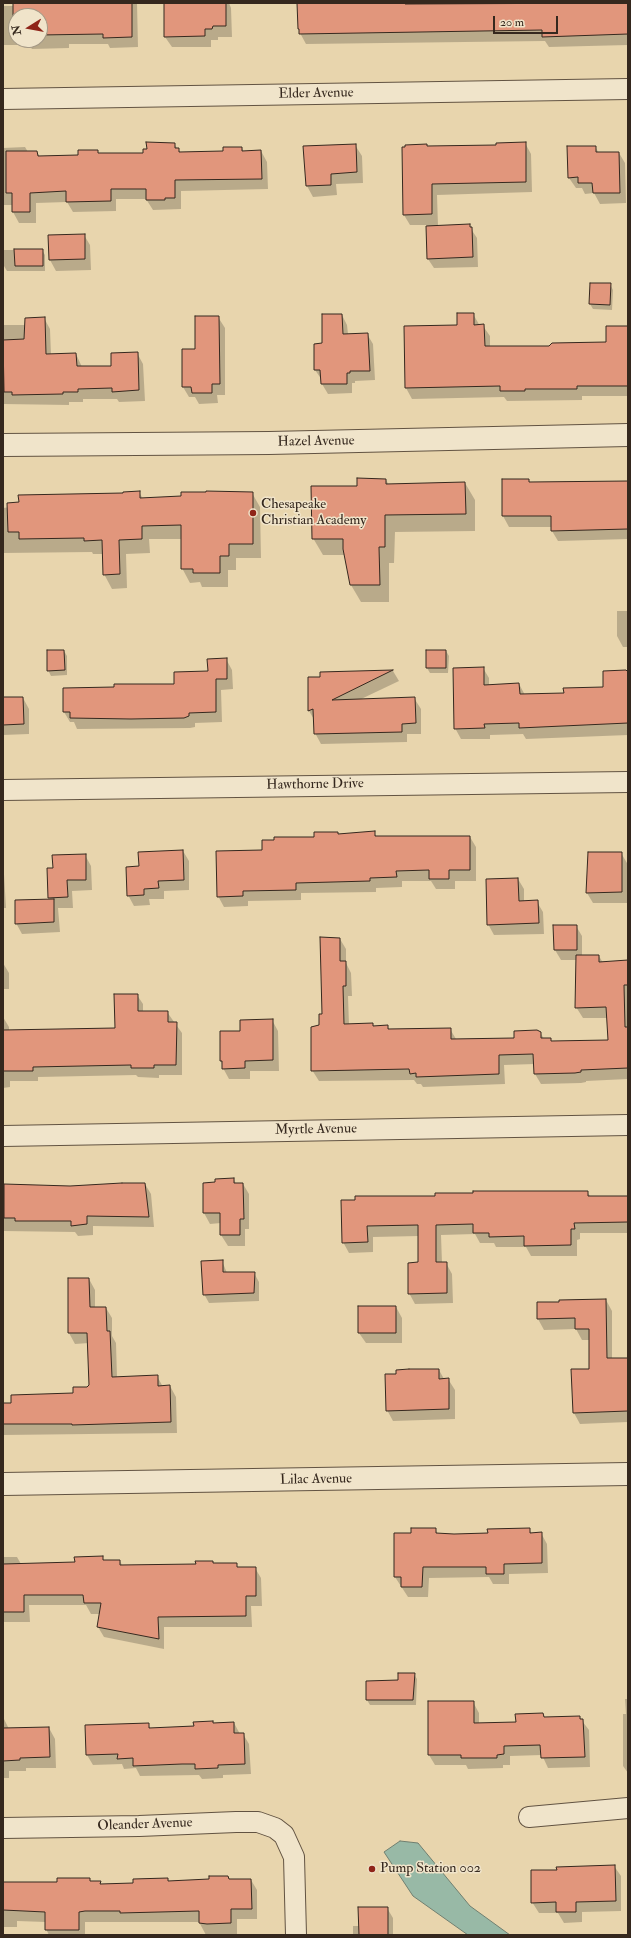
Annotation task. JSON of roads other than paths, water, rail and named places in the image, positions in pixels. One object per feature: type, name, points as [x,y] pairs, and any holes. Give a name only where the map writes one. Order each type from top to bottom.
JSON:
[{"type":"street","name":"Elder Avenue","points":[[3,99],[628,89]]},
{"type":"street","name":"Hazel Avenue","points":[[3,445],[269,443],[628,435]]},
{"type":"street","name":"Hawthorne Drive","points":[[3,790],[628,782]]},
{"type":"street","name":"Myrtle Avenue","points":[[3,1136],[628,1125]]},
{"type":"street","name":"Lilac Avenue","points":[[3,1484],[628,1474]]},
{"type":"street","points":[[529,1817],[628,1808]]},
{"type":"street","name":"Oleander Avenue","points":[[3,1828],[258,1822],[275,1828],[284,1835],[294,1857],[296,1935]]},
{"type":"place","name":"Chesapeake Christian Academy","points":[[253,513]]},
{"type":"place","name":"Pump Station 002","points":[[372,1869]]}]
